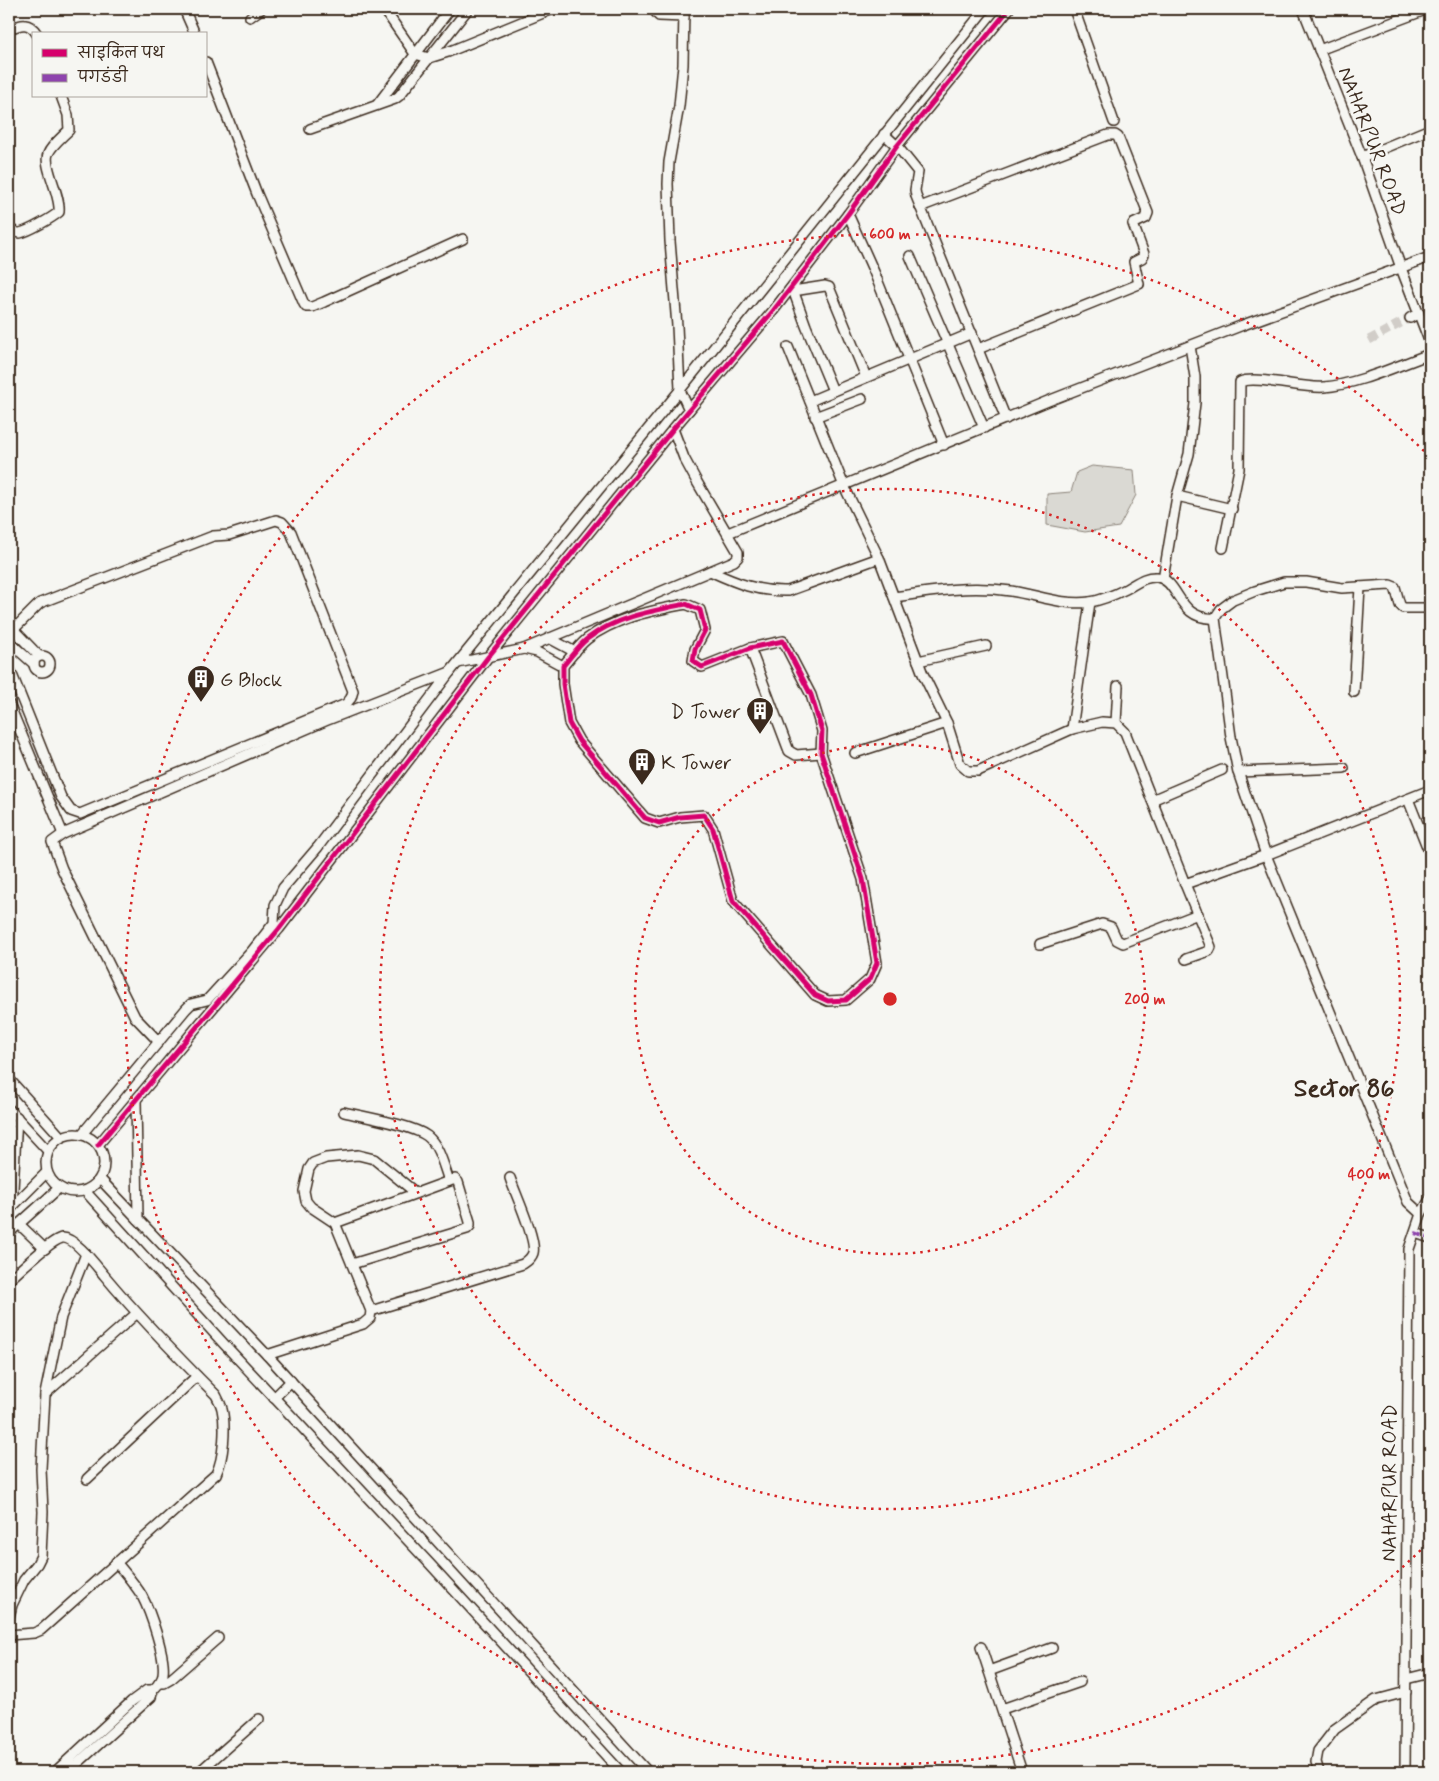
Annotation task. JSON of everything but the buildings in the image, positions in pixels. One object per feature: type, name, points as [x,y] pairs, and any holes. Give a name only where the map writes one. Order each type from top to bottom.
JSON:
[{"type":"street","points":[[184,9],[194,32]]},
{"type":"street","points":[[250,17],[261,9]]},
{"type":"street","points":[[384,9],[415,54],[429,58],[553,9]]},
{"type":"street","points":[[377,105],[450,9]]},
{"type":"street","points":[[310,129],[400,96],[468,9]]},
{"type":"street","points":[[653,9],[659,16],[684,13],[681,82],[669,162],[668,184],[680,390],[688,410]]},
{"type":"street","points":[[82,1134],[186,1009],[191,1004],[207,1000],[274,923],[275,905],[283,888],[318,847],[450,672],[680,390],[984,9]]},
{"type":"street","points":[[98,1144],[278,929],[488,657],[688,410],[792,289],[897,146],[1009,9]]},
{"type":"street","points":[[1074,9],[1114,122]]},
{"type":"street","name":"NAHARPUR ROAD","points":[[1303,9],[1362,157],[1430,343]]},
{"type":"street","points":[[1319,50],[1428,9]]},
{"type":"street","points":[[9,29],[20,24],[32,27],[36,32]]},
{"type":"street","points":[[208,67],[257,194],[306,307],[312,307],[324,302],[464,239]]},
{"type":"street","points":[[9,228],[13,232],[20,233],[52,218],[59,212],[60,203],[47,160],[48,153],[68,130],[68,115],[62,98]]},
{"type":"street","points":[[1362,157],[1430,129]]},
{"type":"street","points":[[884,134],[897,146],[918,172],[915,193],[920,207],[1006,418]]},
{"type":"street","points":[[920,207],[1108,135],[1115,134],[1118,137],[1148,214],[1146,218],[1133,224],[1144,254],[1142,258],[1134,262],[1139,284],[978,349]]},
{"type":"street","points":[[848,214],[874,272],[944,445]]},
{"type":"street","points":[[910,256],[984,428]]},
{"type":"street","points":[[728,533],[1006,418],[1243,325],[1430,257]]},
{"type":"street","points":[[792,289],[829,287],[866,378]]},
{"type":"street","points":[[792,289],[833,392]]},
{"type":"street","points":[[1410,318],[1419,313]]},
{"type":"street","points":[[810,401],[972,333]]},
{"type":"street","points":[[1163,579],[1177,496],[1189,454],[1195,403],[1195,377],[1190,346]]},
{"type":"street","points":[[788,347],[844,486],[879,558],[918,661],[947,723],[960,764],[968,771],[978,771],[1072,729],[1102,722],[1116,723],[1125,732],[1211,947],[1208,951],[1186,959]]},
{"type":"street","points":[[1223,548],[1240,463],[1240,382],[1254,380],[1318,388],[1333,386],[1354,381],[1430,354]]},
{"type":"street","points":[[815,417],[862,399]]},
{"type":"street","points":[[458,663],[524,649],[734,561],[738,557],[738,552],[728,533],[684,458],[673,429]]},
{"type":"street","points":[[1177,496],[1232,510]]},
{"type":"street","points":[[9,642],[37,660],[10,631],[40,603],[214,536],[230,535],[276,520],[282,522],[291,532],[353,692],[346,704],[80,814],[71,811],[61,797],[9,667]]},
{"type":"street","points":[[710,571],[741,585],[776,591],[788,591],[879,558]]},
{"type":"street","points":[[894,597],[944,589],[978,588],[1011,591],[1056,600],[1090,602],[1109,597],[1147,578],[1156,577],[1163,579],[1169,584],[1189,611],[1206,619],[1215,618]]},
{"type":"street","points":[[1421,1214],[1408,1202],[1266,854],[1238,772],[1231,737],[1215,618],[1221,609],[1233,600],[1284,582],[1306,582],[1342,588],[1393,585],[1403,608],[1430,608]]},
{"type":"street","points":[[1354,692],[1360,587]]},
{"type":"street","points":[[1072,729],[1090,602]]},
{"type":"street","points":[[686,604],[700,610],[705,630],[695,649],[693,661],[702,667],[750,648],[783,641],[811,695],[822,731],[821,753],[863,879],[877,963],[870,979],[846,1000],[828,1001],[816,995],[733,901],[713,829],[704,815],[680,816],[659,824],[645,818],[579,741],[569,723],[568,705],[563,684],[563,666],[575,652],[585,640],[607,626],[640,613],[686,604]]},
{"type":"street","points":[[549,638],[575,652]]},
{"type":"street","points":[[918,661],[986,646]]},
{"type":"street","points":[[750,648],[789,750],[796,754],[821,753]]},
{"type":"street","points":[[524,649],[537,652],[563,666]]},
{"type":"street","points":[[159,1042],[135,1017],[62,869],[52,845],[53,840],[325,721],[450,672]]},
{"type":"street","points":[[1116,723],[1118,686]]},
{"type":"street","points":[[9,704],[63,834]]},
{"type":"street","points":[[855,753],[947,723]]},
{"type":"street","points":[[1238,772],[1344,768]]},
{"type":"street","points":[[1152,800],[1222,770]]},
{"type":"street","points":[[1185,884],[1430,790]]},
{"type":"street","points":[[1408,799],[1430,854]]},
{"type":"street","points":[[1040,944],[1102,924],[1110,927],[1117,940],[1123,944],[1198,914]]},
{"type":"street","points":[[9,1079],[61,1137]]},
{"type":"street","points":[[136,1100],[138,1219]]},
{"type":"street","points":[[9,1109],[48,1151]]},
{"type":"street","points":[[344,1112],[412,1129],[427,1136],[434,1145],[449,1181]]},
{"type":"street","points":[[11,1208],[11,1176],[16,1117]]},
{"type":"street","points":[[82,1134],[91,1138],[103,1152],[105,1161],[100,1179],[94,1186],[85,1191],[67,1192],[59,1188],[47,1172],[48,1151],[61,1137],[82,1134]]},
{"type":"street","points":[[267,1355],[363,1324],[370,1318],[371,1311],[335,1223],[311,1207],[306,1200],[304,1191],[309,1169],[314,1163],[326,1158],[358,1154],[374,1159],[416,1193]]},
{"type":"street","points":[[11,1208],[47,1172]]},
{"type":"street","points":[[371,1311],[522,1264],[530,1259],[534,1252],[533,1239],[510,1178]]},
{"type":"street","points":[[100,1179],[267,1355],[648,1772]]},
{"type":"street","points":[[335,1223],[455,1179],[458,1182],[470,1222],[470,1226],[467,1229],[352,1264]]},
{"type":"street","points":[[9,1233],[41,1202],[59,1188]]},
{"type":"street","points":[[30,1190],[41,1202]]},
{"type":"street","points":[[85,1191],[621,1772]]},
{"type":"street","name":"NAHARPUR ROAD","points":[[1405,1772],[1409,1249],[1421,1214],[1430,1199]]},
{"type":"street","points":[[18,1224],[45,1249]]},
{"type":"street","points":[[1415,1233],[1430,1238]]},
{"type":"street","points":[[9,1280],[45,1249],[62,1238],[68,1239],[86,1254],[136,1314],[216,1394],[222,1406],[224,1422],[220,1468],[216,1474],[41,1630],[34,1633],[9,1635]]},
{"type":"street","points":[[9,1617],[12,1605],[24,1580],[41,1556],[43,1512],[41,1469],[45,1394],[61,1317],[86,1254]]},
{"type":"street","points":[[45,1394],[136,1314]]},
{"type":"street","points":[[87,1479],[197,1376]]},
{"type":"street","points":[[274,1398],[291,1381]]},
{"type":"street","points":[[68,1772],[151,1697],[164,1674],[148,1609],[134,1585],[116,1562]]},
{"type":"street","points":[[9,1593],[12,1605]]},
{"type":"street","points":[[55,1772],[132,1702],[147,1690],[171,1679],[218,1638]]},
{"type":"street","points":[[981,1647],[1022,1772]]},
{"type":"street","points":[[990,1670],[1052,1648]]},
{"type":"street","points":[[1406,1679],[1430,1673]]},
{"type":"street","points":[[1002,1709],[1080,1682]]},
{"type":"street","points":[[1319,1772],[1316,1762],[1318,1751],[1335,1729],[1376,1700],[1406,1692]]},
{"type":"street","points":[[199,1772],[259,1719]]},
{"type":"shaded area","points":[[1092,466],[1134,470],[1136,495],[1119,527],[1085,532],[1047,525],[1047,494],[1071,492],[1077,472]]},
{"type":"tunnel","points":[[1369,340],[1410,318]]},
{"type":"marked path","points":[[1415,1233],[1430,1238]]},
{"type":"cycle path","points":[[98,1145],[279,929],[488,657],[673,429],[773,311],[848,214],[897,146],[1009,9]]},
{"type":"cycle path","points":[[686,604],[700,610],[705,630],[695,649],[693,661],[702,667],[750,648],[783,641],[811,695],[822,731],[821,753],[863,879],[877,963],[870,979],[846,1000],[828,1001],[815,995],[733,901],[713,829],[704,815],[680,817],[659,823],[645,818],[579,741],[569,723],[563,684],[563,666],[581,645],[598,631],[622,620],[647,612],[686,604]]},
{"type":"place","name":"G Block","points":[[201,703]]},
{"type":"place","name":"D Tower","points":[[760,735]]},
{"type":"place","name":"K Tower","points":[[642,786]]},
{"type":"district","name":"Sector 86","points":[[1344,1087]]}]
